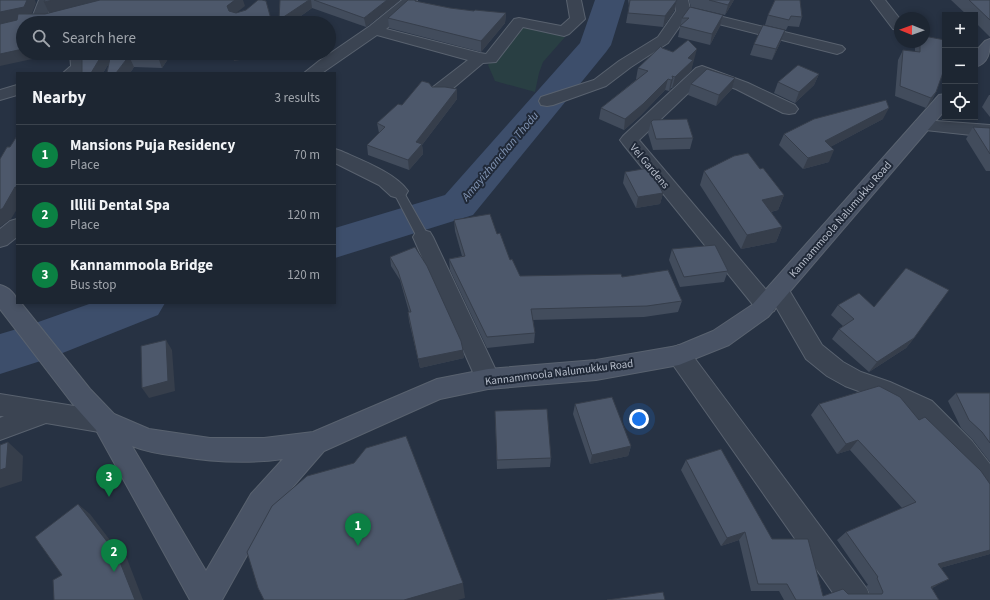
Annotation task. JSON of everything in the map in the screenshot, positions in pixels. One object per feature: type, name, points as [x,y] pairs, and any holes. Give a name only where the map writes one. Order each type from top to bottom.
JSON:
[{"type":"main road","points":[[978,58],[990,44]]},
{"type":"main road","name":"Kannammoola Nalumukku Road","points":[[206,600],[261,503],[315,443],[437,389],[488,380],[596,370],[680,355],[721,338],[760,311],[942,102]]},
{"type":"main road","points":[[0,293],[81,396],[105,422],[206,600]]},
{"type":"main road","points":[[105,422],[147,440],[210,450],[264,450],[315,443]]},
{"type":"street","points":[[37,16],[46,0]]},
{"type":"street","points":[[336,56],[402,9],[410,0]]},
{"type":"street","points":[[374,30],[480,58],[490,59],[519,22],[564,31],[578,19],[574,0]]},
{"type":"street","points":[[878,0],[894,21]]},
{"type":"street","points":[[547,102],[600,83],[625,64],[663,40],[682,6],[837,48]]},
{"type":"street","points":[[439,91],[480,58]]},
{"type":"street","points":[[73,72],[79,68],[78,60]]},
{"type":"street","points":[[313,72],[331,60]]},
{"type":"street","name":"Vel Gardens","points":[[772,298],[629,140],[702,70],[742,86],[789,109]]},
{"type":"street","points":[[0,95],[16,90]]},
{"type":"street","points":[[922,125],[990,131]]},
{"type":"street","points":[[336,156],[386,181],[398,191]]},
{"type":"street","points":[[0,240],[16,227]]},
{"type":"street","points":[[423,237],[488,380]]},
{"type":"street","points":[[0,251],[16,243]]},
{"type":"street","points":[[772,298],[814,352],[835,369],[853,380],[881,389],[923,409],[963,449],[990,486]]},
{"type":"street","points":[[680,355],[856,600]]},
{"type":"street","points":[[0,405],[105,422]]},
{"type":"street","points":[[0,429],[47,412]]},
{"type":"lane","points":[[398,191],[423,237]]},
{"type":"green space","points":[[519,26],[565,37],[543,62],[535,92],[495,81],[488,65]]},
{"type":"building","points":[[0,0],[27,0],[24,7],[0,12]]},
{"type":"building","points":[[100,0],[235,0],[227,6],[229,11],[236,13],[246,10],[258,0],[262,0],[266,1],[270,16],[18,16],[18,14],[45,14]]},
{"type":"building","points":[[280,0],[309,0],[285,16],[279,16]]},
{"type":"building","points":[[314,0],[387,0],[364,18]]},
{"type":"building","points":[[408,0],[415,0],[450,8],[506,13],[481,41],[388,18]]},
{"type":"building","points":[[630,0],[677,0],[665,16],[628,13]]},
{"type":"building","points":[[709,0],[731,0],[728,5]]},
{"type":"building","points":[[775,0],[800,0],[802,17],[791,16],[789,20],[768,15]]},
{"type":"building","points":[[969,0],[990,0],[990,20]]},
{"type":"building","points":[[690,7],[723,15],[712,34],[680,26],[689,18],[682,18]]},
{"type":"building","points":[[16,20],[16,51],[0,54],[0,24]]},
{"type":"building","points":[[763,25],[785,30],[776,49],[754,44]]},
{"type":"building","points":[[930,37],[942,39],[942,75],[936,92],[931,98],[900,86],[903,50],[920,52],[920,48],[930,48]]},
{"type":"building","points":[[688,40],[697,49],[688,58],[693,60],[675,77],[672,76],[673,79],[668,79],[643,104],[625,119],[601,108],[648,71],[638,68],[661,46],[662,48],[673,52]]},
{"type":"building","points":[[82,60],[99,60],[92,72],[82,72]]},
{"type":"building","points":[[110,60],[126,60],[117,72],[107,72]]},
{"type":"building","points":[[798,65],[819,74],[799,92],[778,82]]},
{"type":"building","points":[[707,69],[735,78],[719,95],[691,84]]},
{"type":"building","points":[[422,81],[429,83],[432,87],[457,89],[416,142],[422,144],[408,160],[367,145],[385,127],[377,123],[398,104],[402,105]]},
{"type":"building","points":[[886,100],[889,108],[825,141],[834,150],[808,158],[784,134],[814,119]]},
{"type":"building","points":[[687,119],[693,138],[656,139],[651,122],[653,120]]},
{"type":"building","points":[[973,127],[990,128],[990,154]]},
{"type":"building","points":[[16,138],[16,187],[3,208],[0,210],[0,159],[7,147],[10,147]]},
{"type":"building","points":[[748,153],[760,169],[763,168],[784,195],[762,200],[782,227],[747,235],[704,171],[734,156]]},
{"type":"building","points":[[649,168],[663,193],[638,197],[625,172]]},
{"type":"building","points":[[490,214],[497,234],[500,233],[510,260],[512,259],[520,276],[621,274],[622,277],[668,270],[682,301],[647,306],[531,309],[535,333],[487,337],[449,259],[465,256],[454,220]]},
{"type":"building","points":[[715,245],[728,271],[684,277],[672,249]]},
{"type":"building","points":[[415,247],[427,266],[461,341],[463,350],[418,359],[408,312],[411,312],[398,271],[390,257]]},
{"type":"building","points":[[906,268],[949,290],[914,338],[877,362],[839,329],[854,319],[838,305],[859,293],[874,307]]},
{"type":"building","points":[[166,340],[168,381],[142,388],[141,346]]},
{"type":"building","points":[[879,386],[900,397],[919,420],[925,417],[981,471],[990,484],[990,550],[938,564],[949,579],[931,587],[939,600],[796,600],[787,584],[758,584],[745,532],[727,538],[686,460],[721,449],[772,539],[808,539],[823,596],[843,589],[848,594],[882,594],[883,592],[877,578],[878,577],[846,532],[916,502],[858,440],[846,444],[819,404]]},
{"type":"building","points":[[956,393],[990,393],[990,443],[982,432],[969,420]]},
{"type":"building","points":[[612,397],[631,446],[592,455],[575,404]]},
{"type":"building","points":[[547,409],[551,458],[497,460],[495,411]]},
{"type":"building","points":[[406,436],[463,583],[404,600],[264,600],[258,588],[247,552],[272,506],[307,476],[354,463],[366,448]]},
{"type":"building","points":[[8,442],[6,468],[0,470],[0,445]]},
{"type":"building","points":[[78,504],[112,548],[114,547],[135,600],[54,600],[53,580],[62,575],[35,537]]},
{"type":"building","points":[[663,592],[665,600],[607,600]]},
{"type":"waterway","name":"Amayizhanchan Thodu","points":[[336,243],[459,205],[595,45],[610,0]]},
{"type":"waterway","name":"Amayizhanchan Thodu","points":[[0,354],[33,344],[139,304]]},
{"type":"place","name":"Kannammoola Bridge","points":[[109,497]]},
{"type":"place","name":"Mansions Puja Residency","points":[[358,546]]},
{"type":"place","name":"Illili Dental Spa","points":[[114,572]]}]
